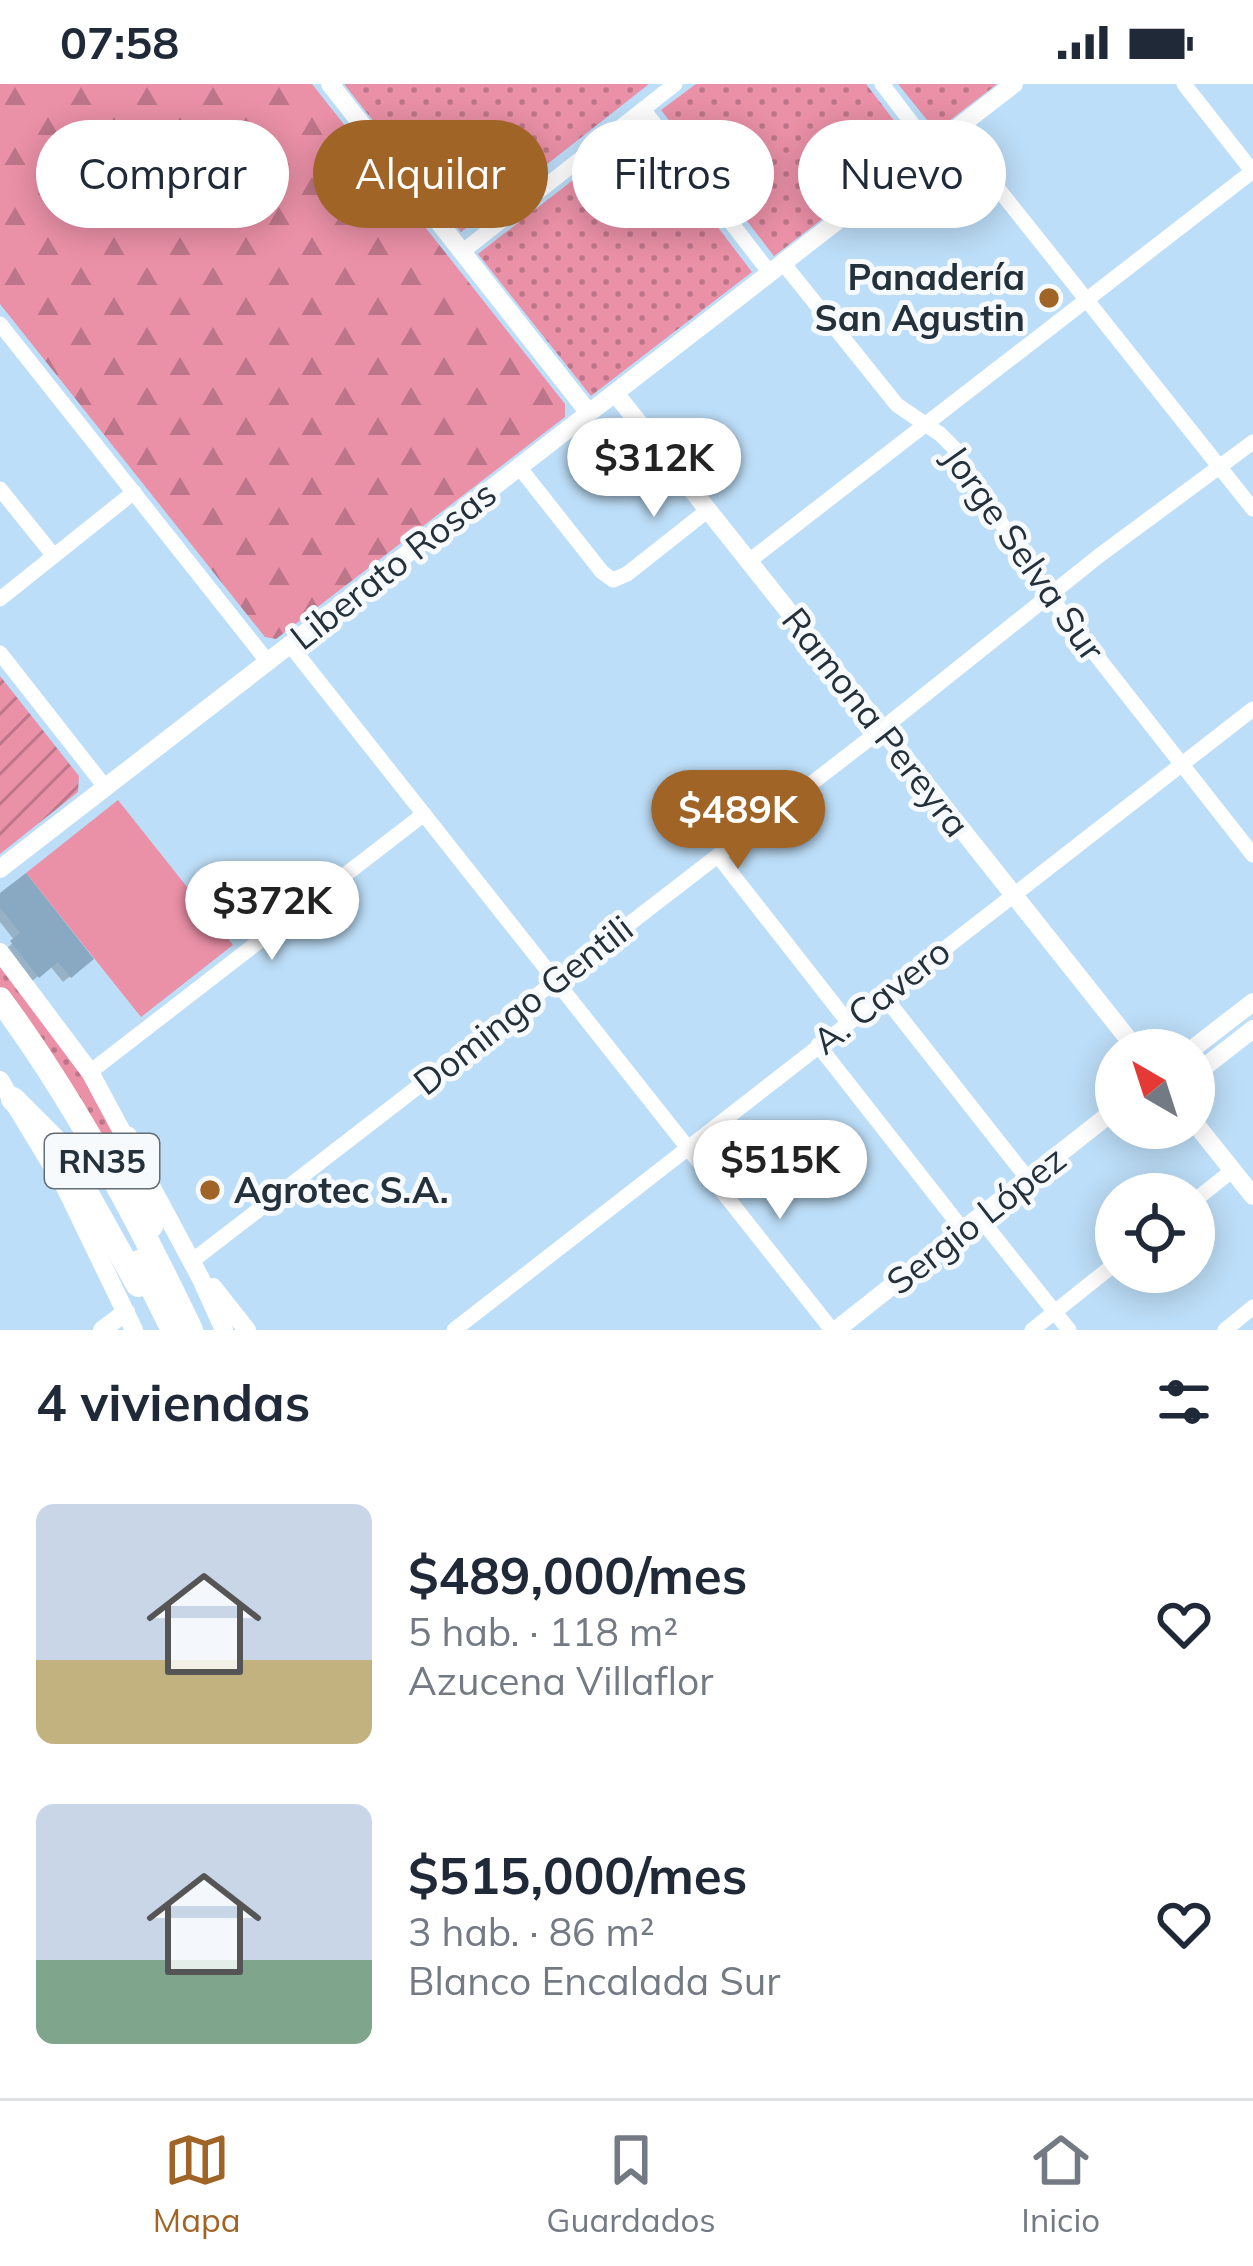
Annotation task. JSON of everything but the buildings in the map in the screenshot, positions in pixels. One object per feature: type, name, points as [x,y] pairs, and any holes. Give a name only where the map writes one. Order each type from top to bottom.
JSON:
[{"type":"highway","name":"RN35","points":[[0,999],[108,1170],[178,1328]]},
{"type":"highway","name":"RN35","points":[[0,1028],[80,1154],[178,1328]]},
{"type":"highway","points":[[7,1089],[61,1148],[133,1277],[178,1328]]},
{"type":"highway","points":[[126,1138],[151,1226],[202,1330]]},
{"type":"street","points":[[330,84],[589,413]]},
{"type":"street","points":[[462,252],[675,84]]},
{"type":"street","points":[[881,84],[909,120]]},
{"type":"street","name":"Liberato Rosas","points":[[968,120],[1014,84]]},
{"type":"street","points":[[749,561],[1253,171],[1184,84]]},
{"type":"street","name":"Jorge Selva Sur","points":[[643,109],[897,405],[953,447],[1049,596],[1253,856]]},
{"type":"street","points":[[1006,198],[1253,509]]},
{"type":"street","name":"Liberato Rosas","points":[[0,869],[828,228]]},
{"type":"street","points":[[0,324],[268,662]]},
{"type":"street","name":"Ramona Pereyra","points":[[615,393],[1120,1029]]},
{"type":"street","name":"Domingo Gentili","points":[[192,1261],[1253,442]]},
{"type":"street","points":[[519,467],[602,572],[614,580],[708,509]]},
{"type":"street","points":[[0,489],[54,556]]},
{"type":"street","points":[[0,599],[134,493]]},
{"type":"street","points":[[290,645],[834,1330]]},
{"type":"street","points":[[0,653],[106,788]]},
{"type":"street","name":"A. Cavero","points":[[454,1330],[1253,709]]},
{"type":"street","points":[[90,1072],[424,814]]},
{"type":"street","points":[[718,856],[848,1022]]},
{"type":"street","points":[[0,952],[90,1072],[224,1330]]},
{"type":"street","points":[[883,995],[1028,1179]]},
{"type":"street","points":[[1215,1031],[1253,1001]]},
{"type":"street","points":[[1215,1059],[1253,1029]]},
{"type":"street","points":[[818,1045],[1069,1330]]},
{"type":"street","points":[[7,1089],[76,1209],[130,1321],[102,1330]]},
{"type":"street","name":"Sergio López","points":[[834,1330],[1095,1126]]},
{"type":"street","points":[[1215,1148],[1253,1196]]},
{"type":"street","points":[[1215,1185],[1233,1171]]},
{"type":"street","points":[[192,1261],[247,1330]]},
{"type":"street","points":[[1032,1330],[1095,1280]]},
{"type":"street","points":[[1225,1330],[1253,1307]]},
{"type":"green space","points":[[0,84],[312,84],[340,120],[313,120],[313,228],[426,228],[565,404],[565,417],[276,639],[265,637],[0,304]]},
{"type":"green space","points":[[344,84],[649,84],[603,120],[572,120],[572,145],[548,164],[548,120],[372,120]]},
{"type":"green space","points":[[696,84],[866,84],[894,120],[798,120],[798,228],[811,228],[774,256],[752,228],[774,228],[774,120],[669,120],[661,110]]},
{"type":"green space","points":[[898,84],[997,84],[950,120],[927,120]]},
{"type":"green space","points":[[572,181],[572,228],[718,228],[752,272],[591,396],[478,254],[511,228],[548,228],[548,199]]},
{"type":"green space","points":[[0,676],[79,776],[78,792],[0,854]]},
{"type":"green space","points":[[118,800],[233,945],[141,1017],[26,873]]},
{"type":"green space","points":[[0,963],[66,1047],[115,1129],[138,1203],[0,988]]},
{"type":"place","name":"Panadería San Agustin","points":[[1049,298]]},
{"type":"place","name":"Agrotec S.A.","points":[[210,1190]]}]
